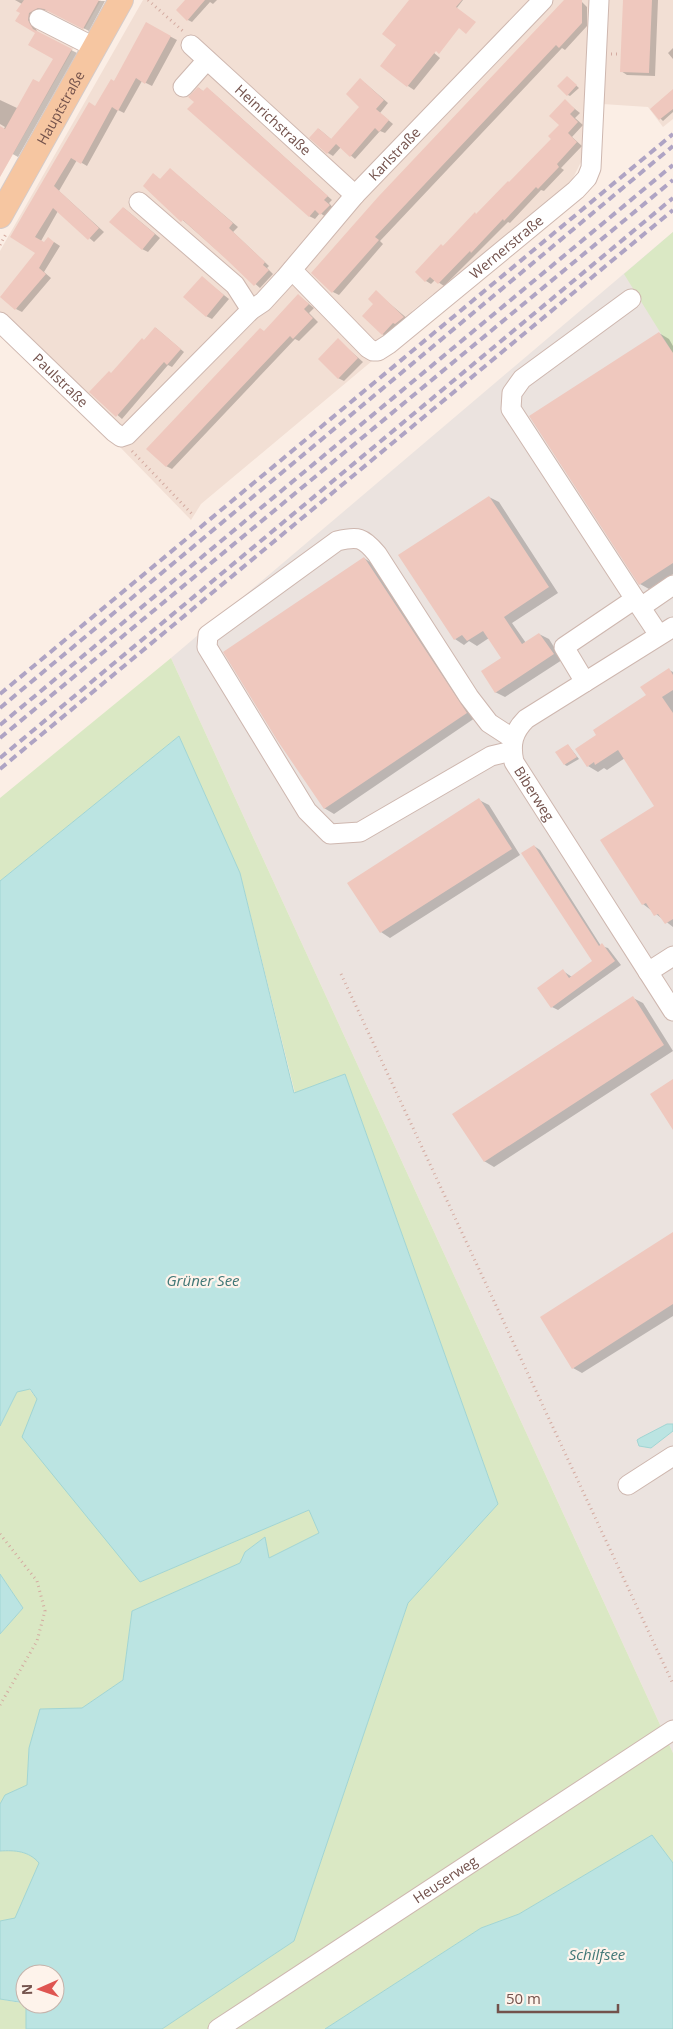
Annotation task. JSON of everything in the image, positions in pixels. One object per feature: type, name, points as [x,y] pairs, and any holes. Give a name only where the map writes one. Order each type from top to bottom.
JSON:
[{"type":"main road","name":"Hauptstraße","points":[[0,216],[121,0]]},
{"type":"street","name":"Karlstraße","points":[[121,437],[131,433],[251,310],[263,302],[355,194],[543,0]]},
{"type":"street","name":"Wernerstraße","points":[[292,270],[368,348],[372,351],[378,350],[427,314],[576,190],[587,178],[591,168],[598,0]]},
{"type":"street","points":[[39,19],[94,47]]},
{"type":"street","name":"Heinrichstraße","points":[[191,45],[355,194]]},
{"type":"street","points":[[183,87],[208,60]]},
{"type":"street","points":[[139,202],[235,285],[251,310]]},
{"type":"street","points":[[512,745],[489,723],[469,697],[377,554],[367,542],[355,537],[337,541],[208,635],[207,646],[302,803],[307,811],[330,834],[360,832],[512,745],[518,728],[526,719],[666,631],[638,603],[512,409],[512,393],[522,379],[631,299]]},
{"type":"street","name":"Paulstraße","points":[[0,322],[121,437]]},
{"type":"street","points":[[585,682],[564,647],[638,603],[673,585]]},
{"type":"street","name":"Biberweg","points":[[512,745],[514,762],[673,1011]]},
{"type":"street","points":[[648,972],[673,956]]},
{"type":"street","points":[[628,1485],[673,1456]]},
{"type":"street","name":"Heuserweg","points":[[218,2029],[673,1730]]},
{"type":"path","points":[[148,0],[189,38],[191,45]]},
{"type":"path","points":[[121,437],[125,444],[192,514]]},
{"type":"path","points":[[341,974],[673,1684]]},
{"type":"path","points":[[0,1534],[37,1581],[45,1611],[38,1641],[0,1705]]},
{"type":"shaded area","points":[[0,0],[101,0],[0,177]]},
{"type":"shaded area","points":[[143,0],[673,0],[673,119],[663,127],[648,107],[587,103],[584,156],[571,182],[435,296],[433,294],[412,311],[411,320],[384,343],[372,361],[201,504],[191,520],[118,445],[0,330],[0,251]]},
{"type":"shaded area","points":[[673,232],[673,1753],[171,658]]},
{"type":"green space","points":[[673,232],[673,353],[624,274]]},
{"type":"green space","points":[[171,658],[673,1753],[673,1863],[652,1835],[519,1914],[481,1928],[325,2029],[162,2029],[294,1941],[408,1603],[498,1504],[345,1074],[295,1093],[240,873],[179,736],[0,881],[0,798]]},
{"type":"green space","points":[[29,1389],[37,1399],[140,1582],[309,1510],[319,1533],[269,1558],[265,1537],[245,1552],[240,1563],[132,1611],[123,1680],[82,1708],[40,1710],[29,1748],[27,1785],[6,1795],[0,1804],[0,1634],[23,1608],[0,1574],[0,1426],[17,1392]]},
{"type":"green space","points":[[0,1851],[21,1852],[31,1856],[39,1863],[15,1919],[0,1921]]},
{"type":"green space","points":[[0,1999],[15,2002],[15,2014],[26,2014],[26,2029],[0,2029]]},
{"type":"water","name":"Grüner See","points":[[179,736],[240,873],[294,1093],[345,1074],[498,1504],[408,1603],[294,1941],[162,2029],[26,2029],[26,2014],[65,2014],[65,1964],[15,1964],[15,2001],[0,1999],[0,1921],[15,1918],[39,1863],[31,1856],[21,1852],[0,1851],[0,1804],[5,1795],[27,1785],[29,1748],[40,1709],[82,1708],[123,1680],[132,1611],[240,1563],[245,1552],[265,1537],[269,1558],[319,1533],[309,1510],[140,1582],[22,1437],[37,1399],[30,1389],[17,1392],[0,1426],[0,881]]},
{"type":"water","points":[[667,1424],[673,1424],[673,1431],[651,1448],[639,1446],[637,1440]]},
{"type":"water","points":[[0,1574],[23,1608],[0,1634]]},
{"type":"water","name":"Schilfsee","points":[[652,1835],[673,1863],[673,2029],[325,2029],[481,1928],[519,1914]]},
{"type":"building","points":[[24,0],[99,0],[83,29],[44,9],[38,8],[29,13],[28,20],[33,29],[72,49],[0,177],[0,126],[5,129],[33,79],[39,82],[53,59],[28,45],[35,33],[15,21],[20,13],[16,11]]},
{"type":"building","points":[[185,0],[205,0],[187,21],[176,10]]},
{"type":"building","points":[[409,0],[462,0],[456,7],[476,22],[466,34],[459,28],[439,54],[436,51],[407,87],[380,66],[396,45],[382,34]]},
{"type":"building","points":[[564,0],[582,0],[582,23],[559,48],[556,45],[375,237],[379,240],[332,293],[311,273],[378,197]]},
{"type":"building","points":[[623,0],[652,0],[649,73],[620,72]]},
{"type":"building","points":[[146,22],[171,36],[145,84],[136,78],[118,111],[112,107],[81,164],[71,158],[54,186],[99,228],[88,240],[53,208],[35,237],[44,242],[48,237],[54,242],[39,268],[46,274],[15,310],[0,297],[35,253],[10,237],[89,102],[95,106],[111,79],[114,81]]},
{"type":"building","points":[[567,76],[577,85],[567,96],[557,86]]},
{"type":"building","points":[[360,78],[384,100],[376,109],[389,120],[379,132],[375,128],[350,157],[336,144],[327,154],[309,138],[318,128],[331,139],[359,107],[346,94]]},
{"type":"building","points":[[198,87],[203,91],[207,87],[328,196],[324,200],[330,205],[320,215],[315,210],[309,217],[187,109],[194,102],[188,97]]},
{"type":"building","points":[[673,89],[673,109],[659,120],[650,109]]},
{"type":"building","points":[[565,99],[575,109],[570,114],[578,122],[568,133],[577,142],[557,164],[559,167],[538,189],[536,187],[504,221],[503,219],[438,284],[430,277],[425,282],[415,272],[441,244],[443,246],[475,212],[476,214],[551,139],[548,136],[559,125],[549,116]]},
{"type":"building","points":[[170,168],[233,223],[229,228],[265,262],[263,265],[269,270],[254,286],[183,220],[181,222],[143,186],[153,173],[160,179]]},
{"type":"building","points":[[123,207],[155,234],[142,250],[109,222]]},
{"type":"building","points":[[202,276],[224,295],[206,317],[183,297]]},
{"type":"building","points":[[376,290],[404,317],[395,324],[393,323],[382,335],[362,316],[373,304],[368,299]]},
{"type":"building","points":[[298,294],[309,304],[304,309],[313,318],[293,339],[290,336],[166,467],[146,449],[260,328],[264,331]]},
{"type":"building","points":[[155,327],[181,349],[167,365],[164,362],[116,417],[89,392],[109,371],[111,373],[142,338],[144,340]]},
{"type":"building","points":[[659,332],[673,353],[673,563],[639,585],[529,416]]},
{"type":"building","points":[[338,338],[358,358],[338,379],[318,359]]},
{"type":"building","points":[[489,496],[549,587],[504,617],[522,644],[539,633],[554,654],[495,693],[481,671],[501,658],[483,631],[467,641],[462,635],[454,640],[398,555]]},
{"type":"building","points":[[364,557],[467,713],[324,809],[277,740],[223,652]]},
{"type":"building","points":[[669,668],[673,675],[673,690],[662,697],[673,713],[673,919],[665,924],[658,914],[654,916],[646,903],[642,905],[600,840],[654,806],[618,750],[595,765],[594,762],[587,767],[575,749],[596,735],[593,730],[646,695],[640,687]]},
{"type":"building","points":[[568,744],[577,757],[564,765],[555,752]]},
{"type":"building","points":[[479,798],[512,849],[380,933],[347,883]]},
{"type":"building","points":[[534,845],[599,946],[602,943],[615,961],[551,1008],[537,988],[563,969],[569,978],[592,961],[521,853]]},
{"type":"building","points":[[633,996],[664,1045],[484,1162],[452,1114]]},
{"type":"building","points":[[673,1079],[673,1130],[650,1094]]},
{"type":"building","points":[[673,1232],[673,1304],[572,1369],[540,1317]]},
{"type":"railway","points":[[0,694],[673,134]]},
{"type":"railway","points":[[0,708],[673,146]]},
{"type":"railway","points":[[0,725],[673,165]]},
{"type":"railway","points":[[0,738],[673,180]]},
{"type":"railway","points":[[0,758],[673,198]]},
{"type":"railway","points":[[0,769],[673,210]]}]
